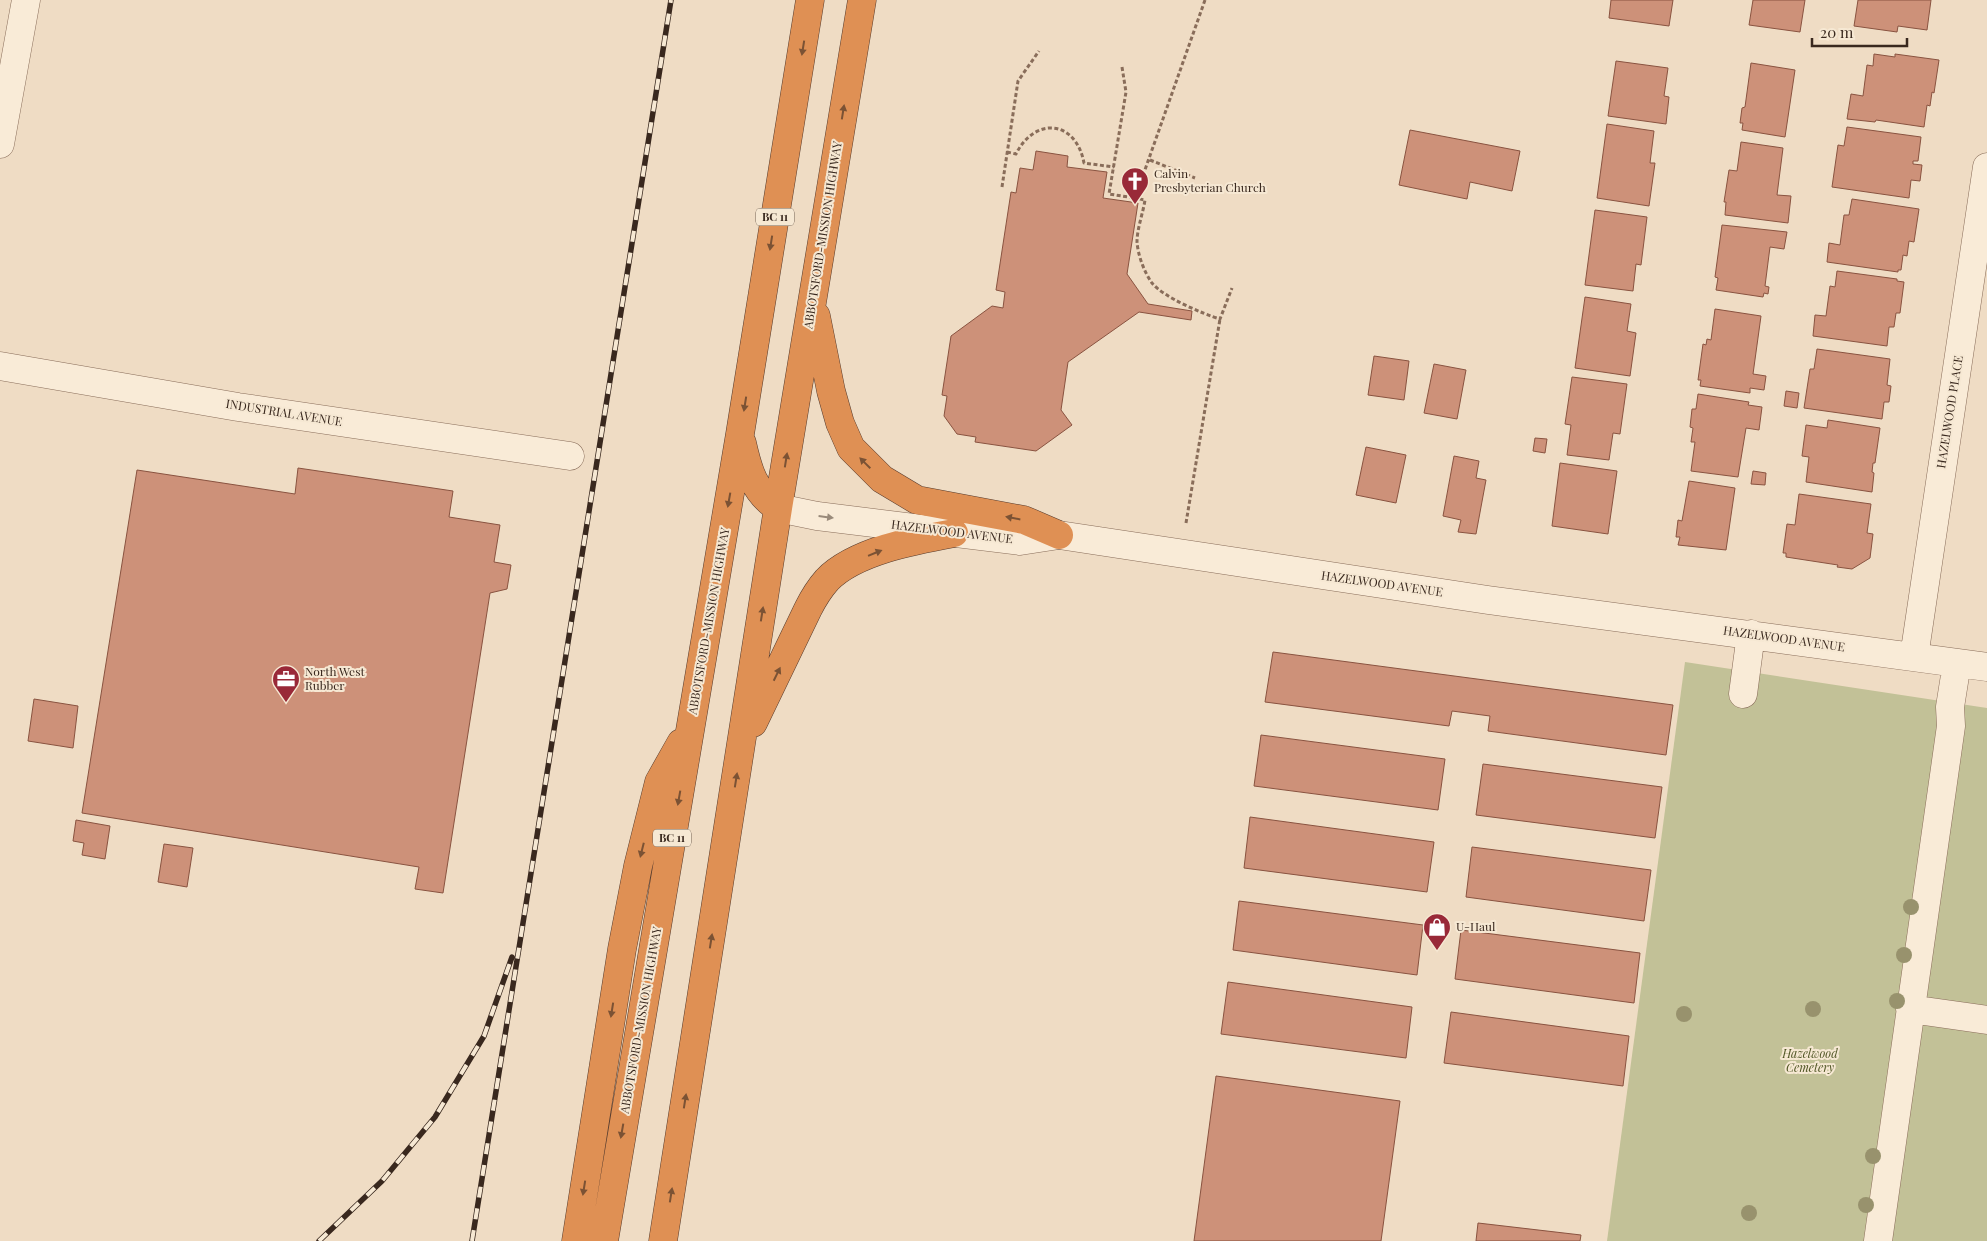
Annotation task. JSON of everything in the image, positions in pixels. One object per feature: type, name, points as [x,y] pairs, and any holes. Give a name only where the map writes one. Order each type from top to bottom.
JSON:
[{"type":"highway","name":"ABBOTSFORD-MISSION HIGHWAY","points":[[604,1241],[740,434],[810,0]]},
{"type":"highway","name":"ABBOTSFORD-MISSION HIGHWAY","points":[[663,1241],[778,508],[862,0]]},
{"type":"highway","points":[[813,298],[831,391],[840,423],[851,448],[882,480],[917,500],[1024,520],[1059,535]]},
{"type":"highway","points":[[740,434],[748,472],[768,502],[778,508]]},
{"type":"highway","points":[[741,749],[808,609],[817,592],[829,578],[854,561],[884,549],[910,541],[954,532]]},
{"type":"highway","points":[[576,1241],[622,949],[638,866],[659,782],[691,724]]},
{"type":"street","points":[[0,144],[26,0]]},
{"type":"street","name":"HAZELWOOD PLACE","points":[[1914,657],[1987,167]]},
{"type":"street","name":"INDUSTRIAL AVENUE","points":[[0,366],[238,407],[570,456]]},
{"type":"street","name":"HAZELWOOD AVENUE","points":[[778,508],[818,516],[1020,541],[1059,535],[1478,599],[1987,667]]},
{"type":"street","points":[[1743,694],[1751,634]]},
{"type":"street","points":[[1878,1241],[1951,726],[1950,707],[1956,663]]},
{"type":"street","points":[[1910,1009],[1987,1020]]},
{"type":"path","points":[[1135,198],[1205,0]]},
{"type":"path","points":[[1002,186],[1018,81],[1039,51]]},
{"type":"path","points":[[1122,67],[1126,92],[1109,194],[1146,200],[1137,242],[1140,258],[1152,283],[1175,300],[1220,319]]},
{"type":"path","points":[[1007,152],[1016,154],[1021,144],[1029,135],[1040,129],[1054,128],[1067,132],[1076,141],[1081,150],[1084,163],[1114,167]]},
{"type":"path","points":[[1150,160],[1195,178]]},
{"type":"path","points":[[1186,525],[1220,319],[1232,288]]},
{"type":"green space","name":"Hazelwood Cemetery","points":[[1685,662],[1987,708],[1987,1241],[1607,1241]]},
{"type":"building","points":[[1611,0],[1673,0],[1669,26],[1609,18]]},
{"type":"building","points":[[1753,0],[1805,0],[1800,32],[1749,25]]},
{"type":"building","points":[[1858,0],[1931,0],[1927,30],[1898,26],[1897,32],[1854,26]]},
{"type":"building","points":[[1874,54],[1895,57],[1895,54],[1939,60],[1934,93],[1932,92],[1930,106],[1927,105],[1924,127],[1876,120],[1875,122],[1847,119],[1851,94],[1863,96],[1867,65],[1873,66]]},
{"type":"building","points":[[1616,61],[1668,68],[1664,96],[1669,97],[1666,124],[1608,116]]},
{"type":"building","points":[[1751,63],[1795,70],[1785,137],[1742,130],[1743,123],[1740,123],[1742,108],[1745,107]]},
{"type":"building","points":[[1607,124],[1654,131],[1650,163],[1655,163],[1649,206],[1597,198]]},
{"type":"building","points":[[1847,127],[1921,137],[1918,161],[1913,161],[1913,164],[1922,165],[1920,181],[1911,180],[1909,198],[1832,187],[1838,145],[1844,146]]},
{"type":"building","points":[[1410,130],[1520,151],[1512,191],[1470,182],[1467,199],[1399,185]]},
{"type":"building","points":[[1741,142],[1783,148],[1777,195],[1791,196],[1788,223],[1725,215],[1726,202],[1724,202],[1729,170],[1737,171]]},
{"type":"building","points":[[1036,151],[1068,156],[1067,167],[1107,172],[1103,198],[1138,203],[1127,274],[1148,304],[1192,311],[1191,320],[1139,312],[1068,362],[1061,410],[1072,425],[1036,451],[975,442],[976,437],[957,434],[944,416],[947,396],[942,395],[951,336],[992,306],[1003,308],[1005,292],[996,290],[1011,192],[1016,193],[1020,168],[1033,170]]},
{"type":"building","points":[[1852,199],[1919,209],[1914,242],[1909,241],[1907,256],[1903,255],[1901,270],[1898,270],[1898,272],[1827,262],[1829,243],[1840,245],[1844,215],[1849,215]]},
{"type":"building","points":[[1595,210],[1647,217],[1641,265],[1636,264],[1633,291],[1585,285]]},
{"type":"building","points":[[1722,225],[1787,232],[1784,249],[1770,247],[1765,286],[1769,287],[1768,294],[1764,293],[1763,297],[1716,290],[1718,278],[1715,277]]},
{"type":"building","points":[[1837,271],[1897,279],[1897,281],[1904,282],[1900,313],[1896,313],[1894,327],[1889,327],[1887,346],[1813,336],[1815,315],[1826,316],[1830,286],[1835,287]]},
{"type":"building","points":[[1585,297],[1631,304],[1627,331],[1636,333],[1630,376],[1575,368]]},
{"type":"building","points":[[1715,309],[1761,316],[1753,374],[1766,376],[1764,390],[1750,388],[1750,393],[1700,386],[1701,380],[1698,380],[1703,344],[1706,345],[1707,339],[1711,340]]},
{"type":"building","points":[[1817,349],[1890,359],[1887,385],[1891,386],[1889,402],[1884,402],[1882,419],[1804,408],[1810,369],[1814,369]]},
{"type":"building","points":[[1374,356],[1409,361],[1404,400],[1368,395]]},
{"type":"building","points":[[1434,364],[1466,370],[1457,419],[1424,413]]},
{"type":"building","points":[[1572,377],[1627,384],[1620,434],[1613,433],[1609,460],[1567,455],[1571,425],[1565,424]]},
{"type":"building","points":[[1786,391],[1799,393],[1797,408],[1784,406]]},
{"type":"building","points":[[1698,394],[1749,402],[1748,405],[1762,407],[1759,430],[1746,428],[1738,477],[1691,471],[1695,442],[1691,442],[1693,428],[1690,427],[1692,409],[1696,409]]},
{"type":"building","points":[[1828,420],[1880,428],[1875,463],[1873,463],[1872,492],[1806,482],[1809,457],[1802,456],[1806,425],[1827,428]]},
{"type":"building","points":[[1535,438],[1547,439],[1545,453],[1533,451]]},
{"type":"building","points":[[1366,447],[1406,455],[1396,503],[1356,495]]},
{"type":"building","points":[[1454,456],[1479,461],[1476,478],[1486,480],[1476,534],[1458,532],[1461,520],[1443,516]]},
{"type":"building","points":[[1560,463],[1617,471],[1608,534],[1552,526]]},
{"type":"building","name":"North West Rubber","points":[[298,468],[453,491],[449,517],[500,525],[494,562],[511,565],[507,589],[490,593],[443,893],[415,889],[419,867],[82,813],[137,470],[295,494]]},
{"type":"building","points":[[1753,471],[1766,473],[1765,485],[1751,484]]},
{"type":"building","points":[[1689,481],[1735,488],[1726,550],[1678,545],[1680,537],[1676,537],[1678,520],[1682,521]]},
{"type":"building","points":[[1799,494],[1871,504],[1867,533],[1873,534],[1870,558],[1852,569],[1786,557],[1786,553],[1783,553],[1787,524],[1795,525]]},
{"type":"building","points":[[1273,652],[1673,705],[1666,755],[1488,731],[1490,716],[1452,711],[1449,726],[1265,702]]},
{"type":"building","points":[[34,699],[78,706],[73,748],[28,741]]},
{"type":"building","points":[[1261,735],[1445,759],[1438,810],[1254,786]]},
{"type":"building","points":[[1483,764],[1662,787],[1655,838],[1476,815]]},
{"type":"building","points":[[1250,817],[1434,842],[1427,892],[1244,868]]},
{"type":"building","points":[[76,820],[110,826],[105,859],[82,855],[84,843],[73,841]]},
{"type":"building","points":[[164,844],[193,848],[187,887],[158,882]]},
{"type":"building","points":[[1472,847],[1651,870],[1644,921],[1466,897]]},
{"type":"building","points":[[1239,901],[1423,925],[1417,975],[1233,950]]},
{"type":"building","points":[[1461,930],[1640,953],[1634,1003],[1455,979]]},
{"type":"building","points":[[1228,982],[1412,1007],[1406,1058],[1221,1034]]},
{"type":"building","points":[[1451,1012],[1629,1036],[1623,1086],[1444,1063]]},
{"type":"building","points":[[1216,1076],[1400,1101],[1381,1241],[1194,1241]]},
{"type":"building","points":[[1478,1223],[1581,1235],[1580,1241],[1476,1241]]},
{"type":"railway","points":[[472,1241],[671,0]]},
{"type":"railway","points":[[319,1241],[382,1181],[435,1117],[484,1036],[512,957]]},
{"type":"place","name":"Calvin Presbyterian Church","points":[[1135,205]]},
{"type":"place","name":"North West Rubber","points":[[286,703]]},
{"type":"place","name":"U-Haul","points":[[1437,951]]}]
